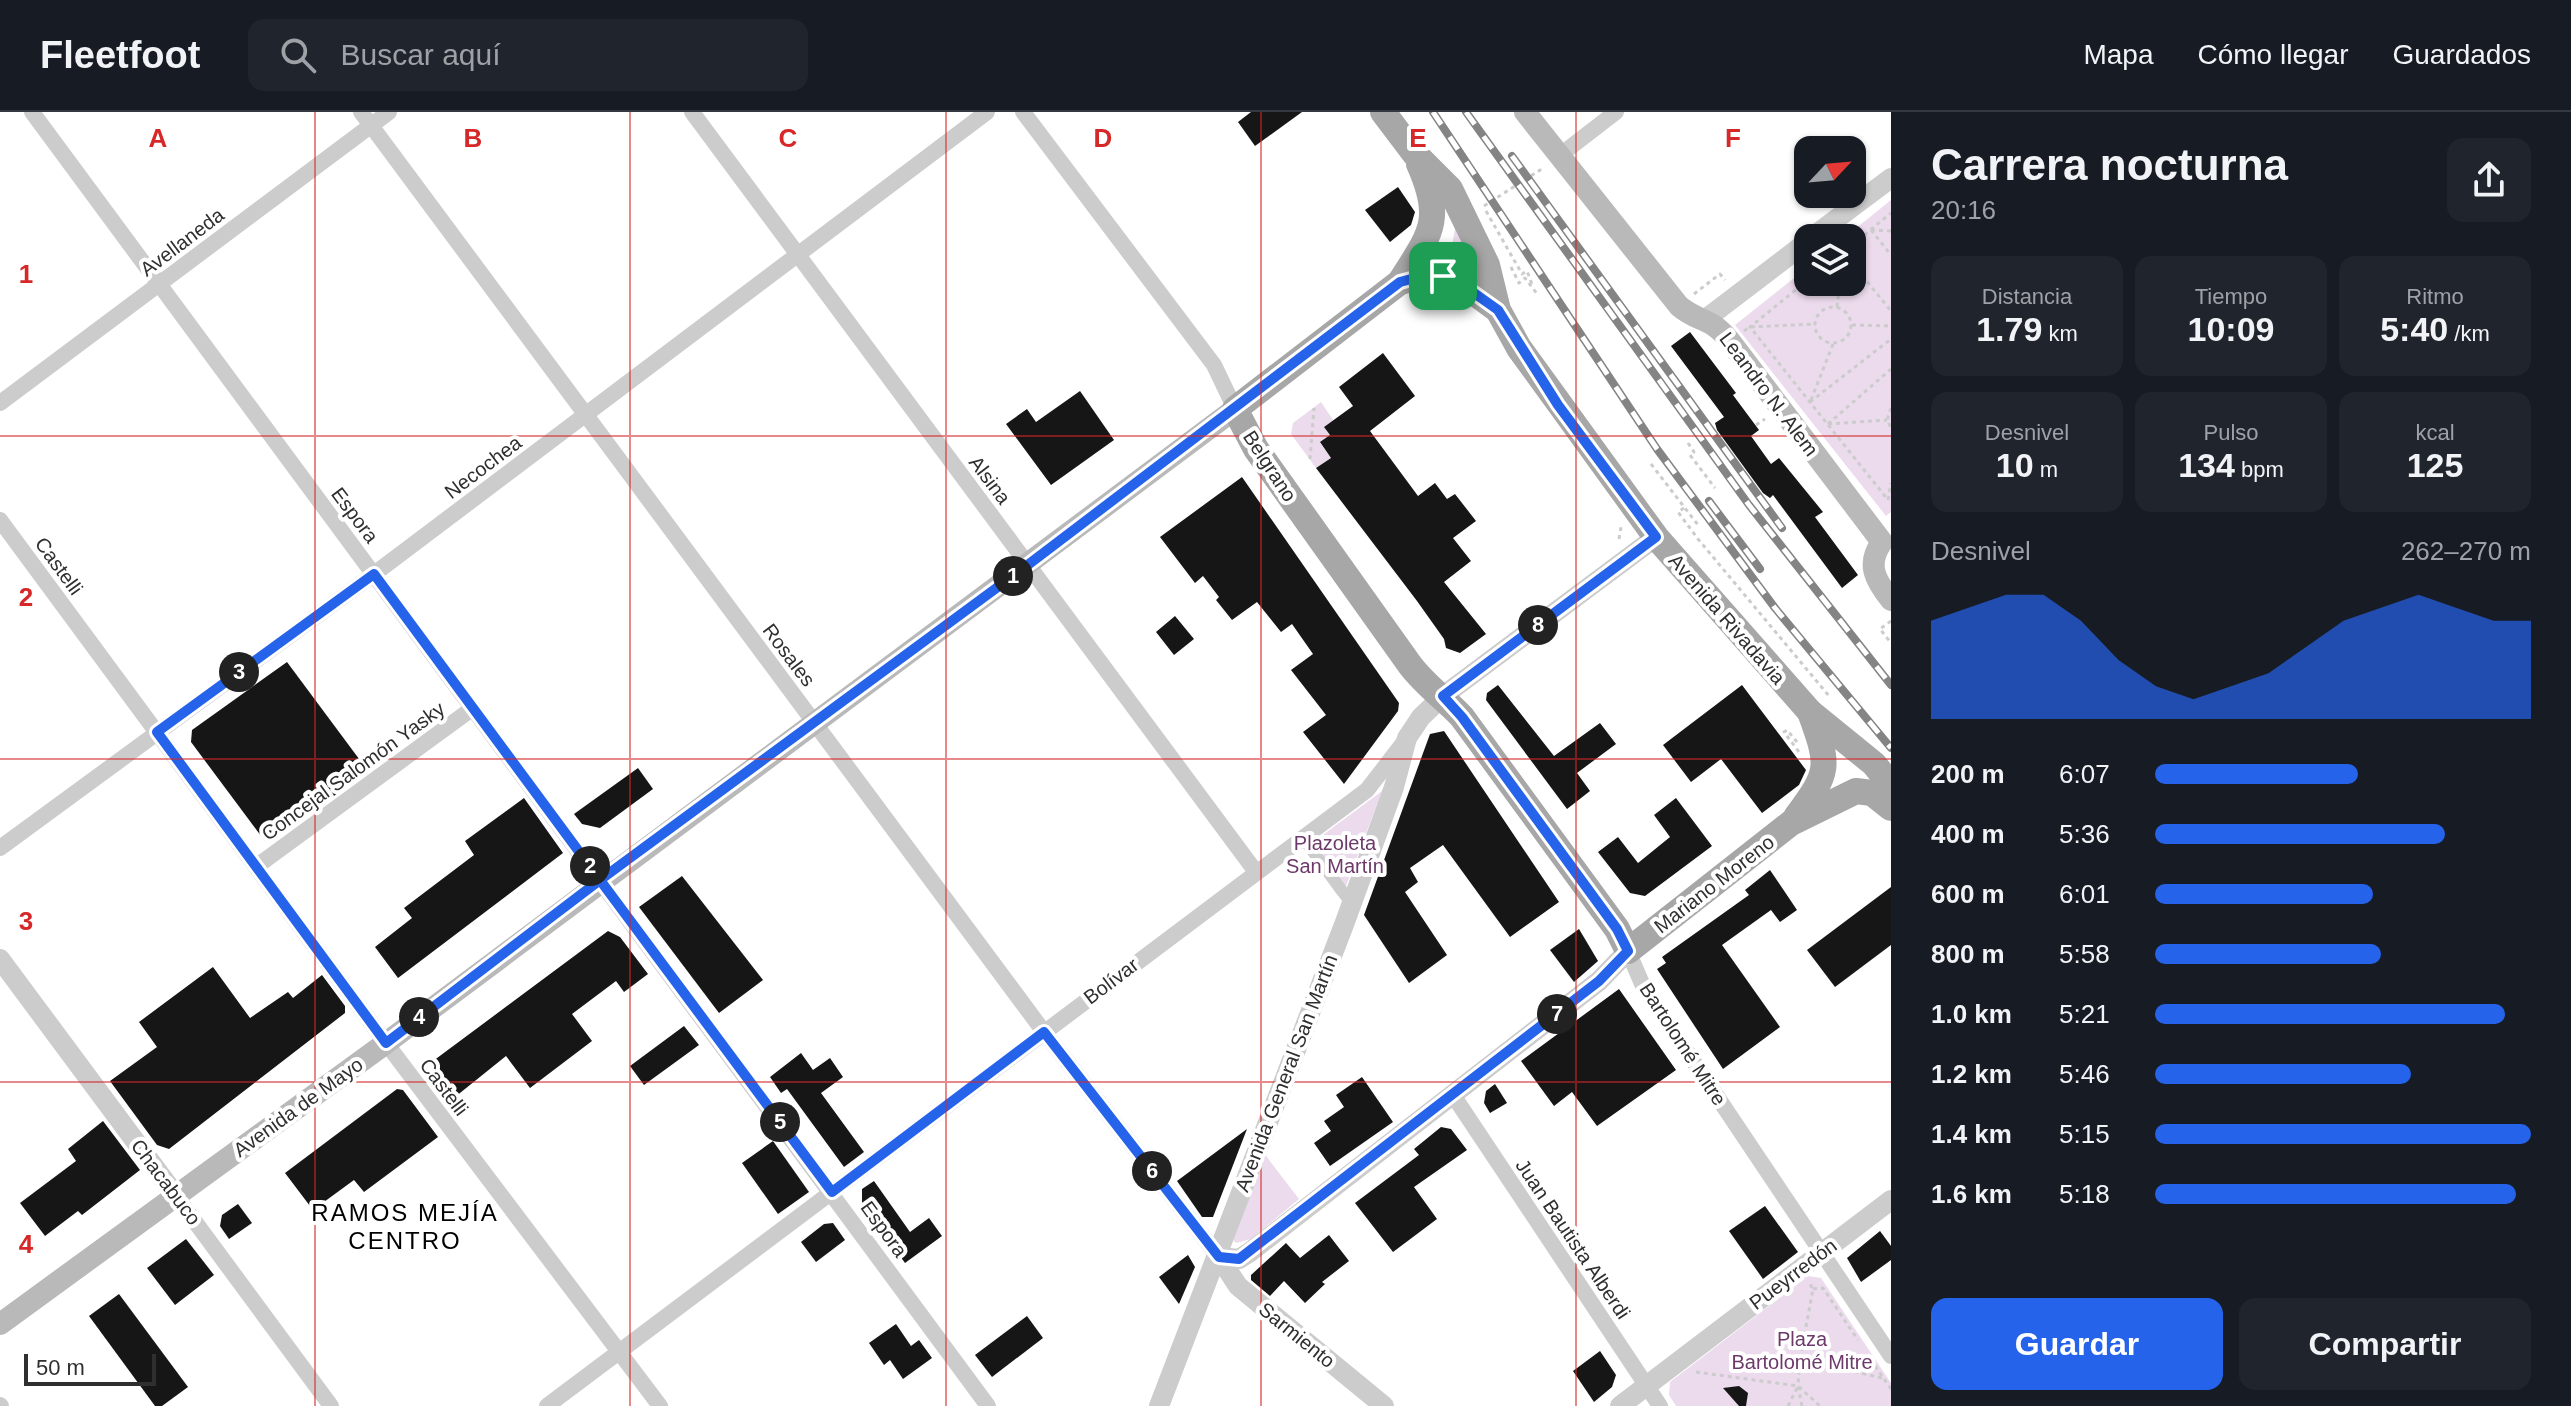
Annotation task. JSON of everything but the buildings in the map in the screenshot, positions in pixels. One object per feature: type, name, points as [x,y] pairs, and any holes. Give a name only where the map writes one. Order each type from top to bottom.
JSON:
[{"type":"main road","name":"Avenida Rivadavia","points":[[1383,112],[1414,153],[1450,189],[1487,265],[1498,310],[1558,405],[1656,537],[1820,704],[1891,785]]},
{"type":"main road","name":"Leandro N. Alem","points":[[1525,112],[1679,306],[1693,316],[1707,318],[1729,340],[1886,538]]},
{"type":"main road","name":"Avenida de Mayo","points":[[0,1324],[386,1043],[600,880],[1029,564],[1400,282],[1433,226],[1431,190],[1414,153]]},
{"type":"main road","name":"Avenida de Mayo","points":[[1400,282],[1426,275],[1453,278],[1498,310]]},
{"type":"main road","name":"Belgrano","points":[[1235,409],[1256,449],[1402,654],[1423,682],[1443,696]]},
{"type":"main road","points":[[1886,538],[1873,554],[1873,572],[1891,600]]},
{"type":"main road","name":"Bartolomé Mitre","points":[[1443,696],[1462,717],[1565,857],[1617,929],[1628,951]]},
{"type":"main road","name":"Mariano Moreno","points":[[1791,823],[1824,776],[1820,704]]},
{"type":"main road","name":"Mariano Moreno","points":[[1628,951],[1791,823],[1856,791],[1872,793],[1891,808]]},
{"type":"street","name":"Espora","points":[[32,112],[988,1406]]},
{"type":"street","name":"Avellaneda","points":[[0,403],[159,284],[366,119],[389,112]]},
{"type":"street","name":"Alsina","points":[[692,112],[1256,872]]},
{"type":"street","name":"Necochea","points":[[0,848],[374,574],[987,112]]},
{"type":"street","name":"Belgrano","points":[[1023,112],[1214,365],[1235,409]]},
{"type":"street","points":[[1562,160],[1616,112]]},
{"type":"street","name":"Rosales","points":[[366,119],[1044,1032],[1219,1257]]},
{"type":"street","points":[[1830,224],[1891,178]]},
{"type":"street","points":[[1707,318],[1794,251]]},
{"type":"street","name":"Castelli","points":[[0,520],[386,1043],[660,1406]]},
{"type":"street","name":"Bolívar","points":[[547,1406],[1367,790],[1421,717],[1443,696],[1656,537]]},
{"type":"street","name":"Concejal Salomón Yasky","points":[[257,866],[473,708]]},
{"type":"street","name":"Avenida General San Martín","points":[[1159,1406],[1219,1257],[1259,1140],[1351,903],[1394,787],[1407,738]]},
{"type":"street","points":[[1303,838],[1351,903]]},
{"type":"street","name":"Mariano Moreno","points":[[1219,1257],[1239,1259],[1250,1252],[1610,972],[1628,951]]},
{"type":"street","name":"Bartolomé Mitre","points":[[1628,951],[1643,986],[1891,1356]]},
{"type":"street","name":"Chacabuco","points":[[0,959],[331,1406]]},
{"type":"street","name":"Juan Bautista Alberdi","points":[[1453,1095],[1660,1406]]},
{"type":"street","name":"Pueyrredón","points":[[1620,1406],[1891,1200]]},
{"type":"street","name":"Sarmiento","points":[[1219,1257],[1238,1286],[1384,1406]]},
{"type":"path","points":[[1533,287],[1527,271],[1522,274],[1494,220],[1482,207],[1540,170],[1549,173],[1562,160]]},
{"type":"path","points":[[1866,234],[1891,213]]},
{"type":"path","points":[[1871,230],[1891,231]]},
{"type":"path","points":[[1871,230],[1891,255]]},
{"type":"path","points":[[1689,298],[1720,274]]},
{"type":"path","points":[[1525,278],[1538,295]]},
{"type":"path","points":[[1866,280],[1891,311]]},
{"type":"path","points":[[1729,340],[1794,291]]},
{"type":"path","points":[[1837,307],[1838,296]]},
{"type":"path","points":[[1810,402],[1833,344],[1848,336],[1852,325],[1847,313],[1837,307],[1825,309],[1815,324]]},
{"type":"path","points":[[1750,327],[1815,324]]},
{"type":"path","points":[[1815,324],[1822,340],[1833,344]]},
{"type":"path","points":[[1852,325],[1891,326]]},
{"type":"path","points":[[1750,327],[1889,499]]},
{"type":"path","points":[[1810,402],[1891,339]]},
{"type":"path","points":[[1828,424],[1891,369]]},
{"type":"path","points":[[1310,459],[1314,408]]},
{"type":"path","points":[[1891,408],[1887,420],[1891,428]]},
{"type":"path","points":[[1828,424],[1887,420]]},
{"type":"path","points":[[1688,443],[1694,452],[1690,455],[1715,488]]},
{"type":"path","points":[[1651,464],[1698,525]]},
{"type":"path","points":[[1889,499],[1891,483]]},
{"type":"path","points":[[1684,508],[1678,512],[1820,704]]},
{"type":"path","points":[[1891,621],[1880,629],[1891,643]]},
{"type":"path","points":[[1800,1268],[1813,1289],[1800,1359],[1798,1386],[1802,1406]]},
{"type":"path","points":[[1813,1289],[1823,1288],[1858,1340]]},
{"type":"path","points":[[1800,1359],[1884,1379]]},
{"type":"path","points":[[1875,1366],[1891,1389]]},
{"type":"path","points":[[1668,1369],[1798,1386],[1820,1406]]},
{"type":"path","points":[[1788,1406],[1798,1386]]},
{"type":"green space","points":[[1891,200],[1891,512],[1886,516],[1735,325],[1794,278],[1794,296],[1866,296],[1866,224],[1861,224]]},
{"type":"green space","points":[[1455,228],[1474,269],[1451,254]]},
{"type":"green space","points":[[1321,402],[1333,420],[1324,427],[1330,435],[1320,443],[1331,458],[1316,468],[1291,434],[1293,423]]},
{"type":"green space","name":"Plazoleta San Martín","points":[[1382,791],[1346,886],[1338,896],[1304,849]]},
{"type":"green space","points":[[1263,1152],[1299,1199],[1251,1239],[1236,1243],[1231,1238]]},
{"type":"green space","name":"Plaza Bartolomé Mitre","points":[[1808,1276],[1821,1278],[1891,1383],[1891,1406],[1676,1406],[1669,1395],[1670,1382]]},
{"type":"railway","points":[[1433,112],[1657,449],[1775,608],[1891,748]]},
{"type":"railway","points":[[1466,112],[1749,505],[1891,685]]},
{"type":"railway","points":[[1512,156],[1782,528]]},
{"type":"railway","points":[[1709,501],[1760,569]]},
{"type":"district","name":"RAMOS MEJÍA CENTRO","points":[[405,1227]]},
{"type":"route","points":[[1443,276],[1426,275],[1400,282],[1029,564],[600,880],[374,574],[157,732],[386,1043],[600,880],[832,1192],[1044,1032],[1219,1257],[1239,1259],[1599,981],[1628,951],[1617,929],[1565,857],[1462,717],[1443,696],[1656,537],[1558,405],[1519,348],[1498,310],[1453,278],[1443,276]]}]
